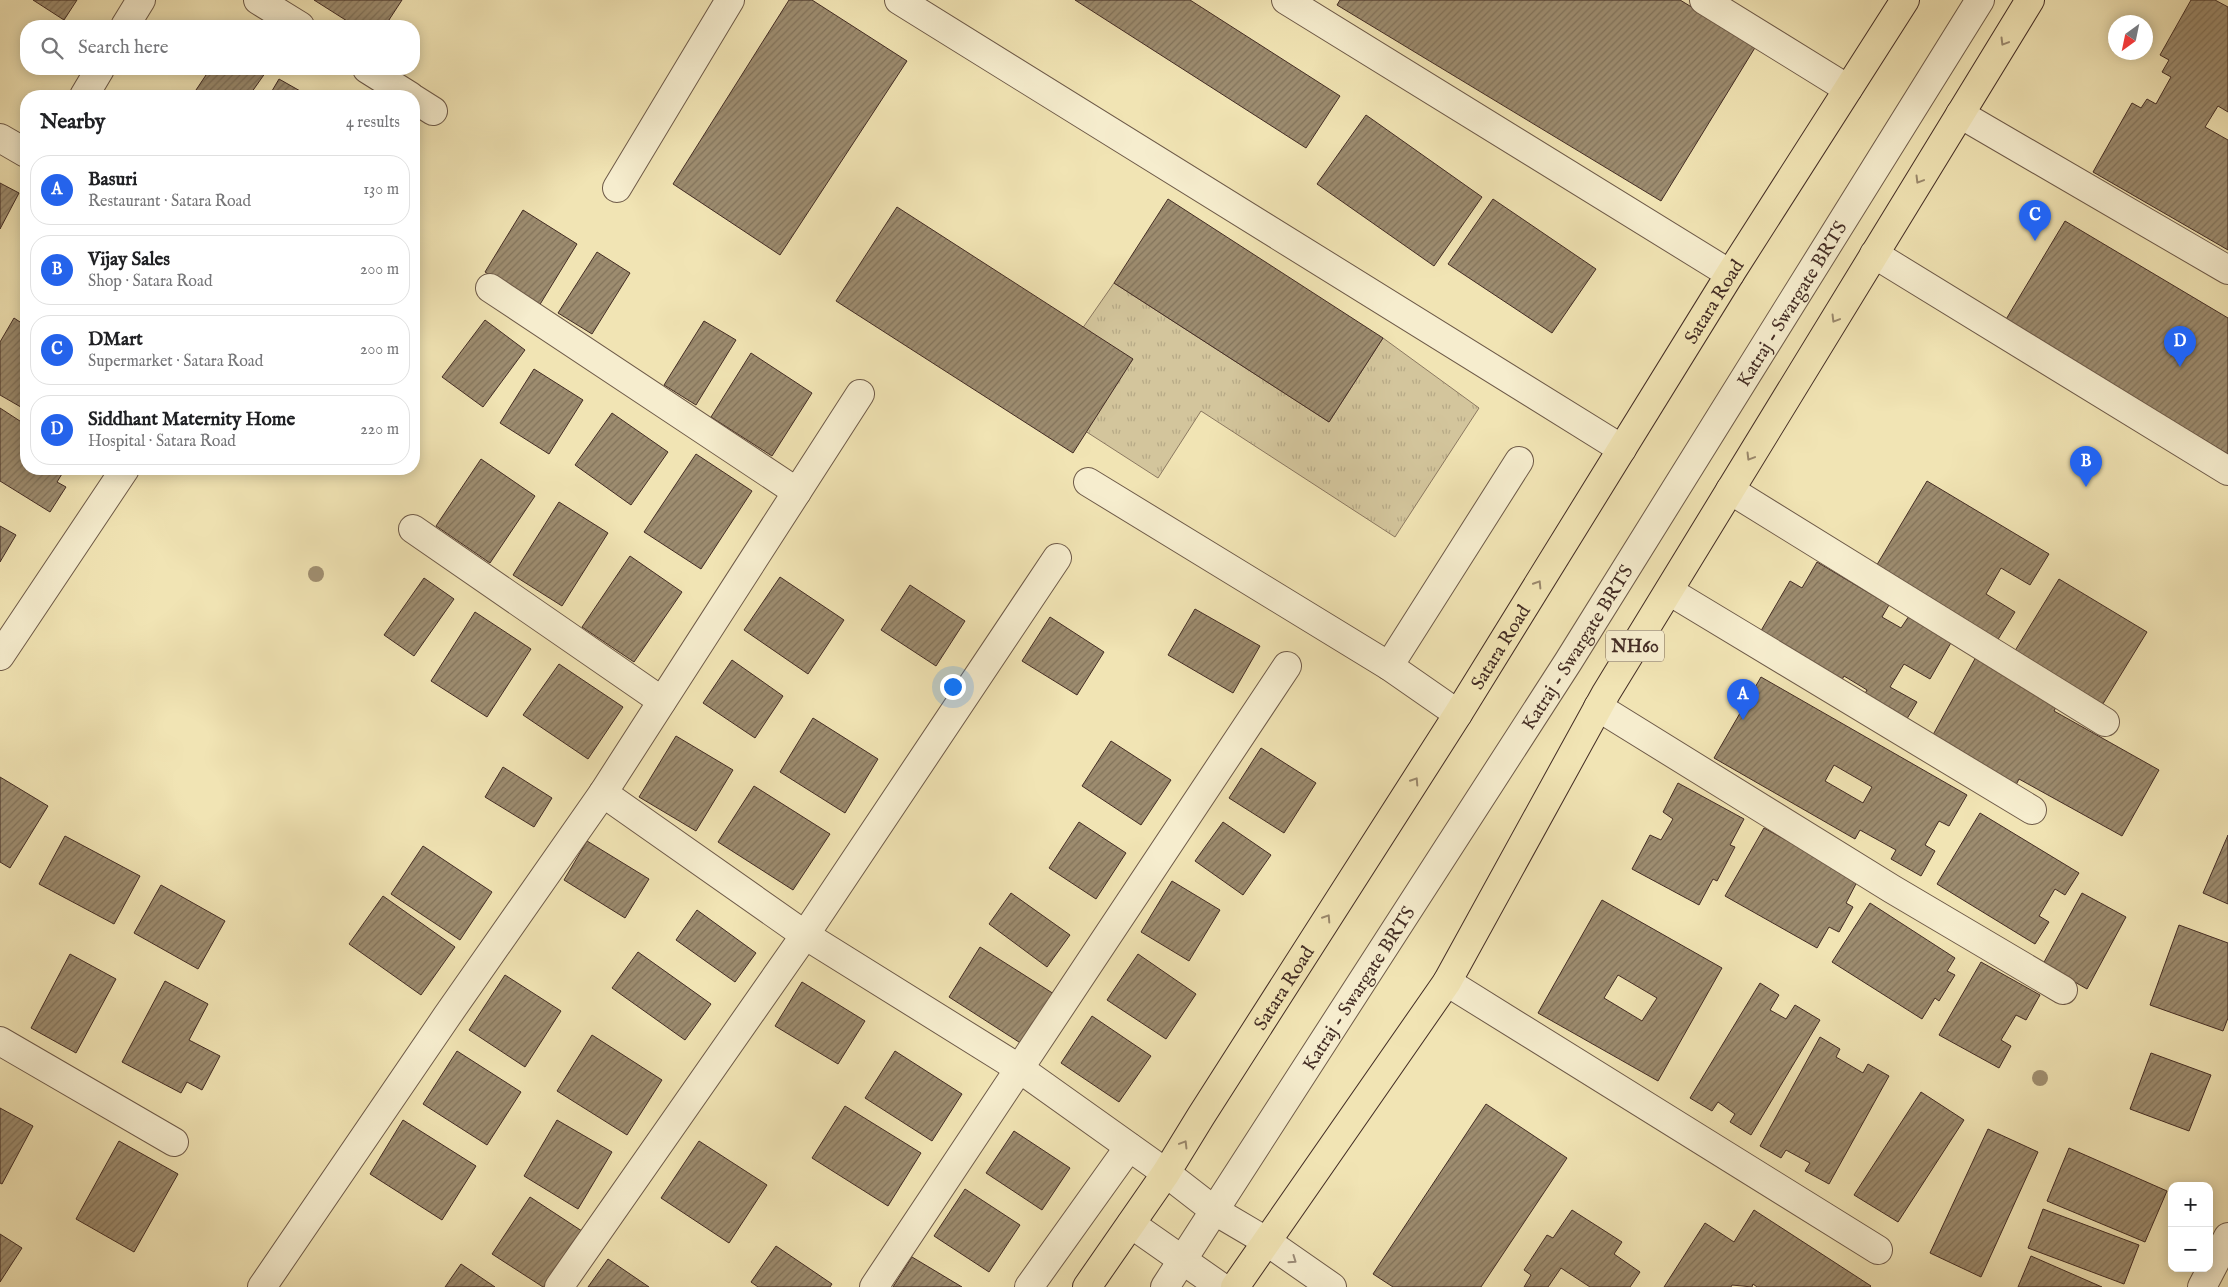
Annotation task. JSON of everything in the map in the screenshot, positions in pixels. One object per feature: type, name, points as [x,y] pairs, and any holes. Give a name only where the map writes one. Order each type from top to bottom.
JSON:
[{"type":"highway","name":"Satara Road","points":[[1087,1287],[1166,1173],[1206,1107],[1458,714],[1730,274],[1905,0]]},
{"type":"highway","name":"NH60","points":[[1235,1287],[1446,982],[1598,707],[2030,0]]},
{"type":"street","points":[[129,20],[141,0]]},
{"type":"street","points":[[258,0],[290,20]]},
{"type":"street","points":[[618,188],[730,0]]},
{"type":"street","points":[[900,0],[1622,449]]},
{"type":"street","points":[[1286,0],[1730,274]]},
{"type":"street","points":[[1704,0],[1848,89]]},
{"type":"street","name":"Katraj - Swargate BRTS","points":[[1165,1287],[1563,670],[1980,0]]},
{"type":"street","points":[[88,90],[96,75]]},
{"type":"street","points":[[377,75],[400,90]]},
{"type":"street","points":[[1960,114],[2228,270]]},
{"type":"street","points":[[0,138],[20,150]]},
{"type":"street","points":[[1874,254],[2228,471]]},
{"type":"street","points":[[490,288],[798,492]]},
{"type":"street","points":[[262,1287],[452,1008],[602,793],[860,394]]},
{"type":"street","points":[[1389,666],[1519,461]]},
{"type":"street","points":[[0,656],[121,475]]},
{"type":"street","points":[[1088,482],[1389,666],[1458,714]]},
{"type":"street","points":[[1730,490],[2105,722]]},
{"type":"street","points":[[413,529],[662,701]]},
{"type":"street","points":[[559,1287],[805,935],[1057,558]]},
{"type":"street","points":[[1668,591],[2032,810]]},
{"type":"street","points":[[874,1287],[1287,666]]},
{"type":"street","points":[[1598,707],[1892,889],[2063,990]]},
{"type":"street","points":[[602,793],[805,935],[1020,1069],[1129,1146],[1215,1211],[1266,1241],[1332,1287]]},
{"type":"street","points":[[1446,982],[1878,1250]]},
{"type":"street","points":[[0,1041],[174,1142]]},
{"type":"street","points":[[1029,1287],[1129,1146]]},
{"type":"street","points":[[1131,1224],[1221,1287]]},
{"type":"street","points":[[2202,1287],[2228,1237]]},
{"type":"green space","points":[[1114,283],[1329,422],[1383,338],[1479,408],[1395,537],[1201,411],[1158,478],[1034,398]]},
{"type":"building","points":[[33,0],[77,0],[64,20]]},
{"type":"building","points":[[314,0],[402,0],[389,20],[346,20]]},
{"type":"building","points":[[789,0],[812,0],[907,61],[780,255],[673,184]]},
{"type":"building","points":[[1075,0],[1190,0],[1340,96],[1306,148]]},
{"type":"building","points":[[1340,0],[1680,0],[1756,46],[1661,201],[1337,5]]},
{"type":"building","points":[[2191,0],[2215,0],[2228,7],[2228,112],[2218,106],[2205,127],[2228,140],[2228,250],[2093,172],[2132,103],[2141,108],[2147,99],[2156,104],[2171,77],[2162,72],[2169,60],[2160,55]]},
{"type":"building","points":[[206,75],[264,75],[253,90],[196,90]]},
{"type":"building","points":[[279,79],[298,90],[273,90]]},
{"type":"building","points":[[1366,115],[1482,197],[1434,266],[1317,184]]},
{"type":"building","points":[[0,183],[19,193],[0,229]]},
{"type":"building","points":[[1168,199],[1383,338],[1329,422],[1114,283]]},
{"type":"building","points":[[1493,199],[1596,269],[1552,333],[1448,264]]},
{"type":"building","points":[[897,207],[1133,359],[1073,453],[836,301]]},
{"type":"building","points":[[523,210],[577,244],[539,306],[485,272]]},
{"type":"building","points":[[2065,221],[2228,318],[2228,454],[2005,321]]},
{"type":"building","points":[[597,252],[630,273],[592,334],[558,313]]},
{"type":"building","points":[[14,318],[20,322],[20,407],[0,395],[0,342]]},
{"type":"building","points":[[485,320],[525,350],[483,407],[442,377]]},
{"type":"building","points":[[704,321],[736,340],[696,405],[664,385]]},
{"type":"building","points":[[751,353],[812,393],[772,456],[711,417]]},
{"type":"building","points":[[534,369],[583,400],[549,454],[500,423]]},
{"type":"building","points":[[0,408],[20,421],[20,475],[61,475],[57,482],[66,487],[50,512],[0,481]]},
{"type":"building","points":[[612,413],[668,452],[631,505],[575,465]]},
{"type":"building","points":[[696,454],[752,491],[701,569],[644,532]]},
{"type":"building","points":[[481,459],[535,496],[490,563],[436,526]]},
{"type":"building","points":[[1927,481],[2049,554],[2030,585],[2001,568],[1986,594],[2015,612],[1997,641],[1875,568]]},
{"type":"building","points":[[559,502],[608,533],[562,606],[513,575]]},
{"type":"building","points":[[0,526],[16,535],[0,562]]},
{"type":"building","points":[[630,556],[682,592],[634,662],[582,627]]},
{"type":"building","points":[[1817,562],[1889,605],[1882,617],[1901,628],[1909,616],[1952,641],[1930,679],[1904,664],[1890,687],[1917,702],[1902,727],[1860,702],[1867,690],[1844,676],[1837,689],[1755,641],[1790,581],[1802,588]]},
{"type":"building","points":[[780,577],[844,620],[808,674],[744,630]]},
{"type":"building","points":[[424,578],[454,599],[414,656],[384,635]]},
{"type":"building","points":[[2059,579],[2147,632],[2101,707],[2013,654]]},
{"type":"building","points":[[910,585],[965,621],[936,666],[881,630]]},
{"type":"building","points":[[1195,609],[1260,646],[1233,693],[1168,655]]},
{"type":"building","points":[[475,612],[531,649],[487,717],[431,681]]},
{"type":"building","points":[[1050,617],[1104,652],[1077,695],[1022,661]]},
{"type":"building","points":[[1976,657],[2058,703],[2054,711],[2159,770],[2122,836],[2019,779],[2014,789],[1929,742]]},
{"type":"building","points":[[732,660],[783,696],[755,738],[703,703]]},
{"type":"building","points":[[559,664],[623,707],[588,759],[523,715]]},
{"type":"building","points":[[1761,677],[1967,795],[1949,826],[1939,821],[1925,845],[1935,851],[1921,876],[1891,859],[1896,850],[1860,830],[1855,839],[1714,758]],"holes":[[[1834,765],[1872,787],[1863,803],[1825,781]]]},
{"type":"building","points":[[813,718],[878,759],[845,813],[780,772]]},
{"type":"building","points":[[676,736],[733,770],[696,831],[639,797]]},
{"type":"building","points":[[1111,741],[1171,780],[1141,825],[1082,786]]},
{"type":"building","points":[[1261,748],[1316,783],[1284,833],[1229,798]]},
{"type":"building","points":[[503,767],[552,798],[534,827],[485,797]]},
{"type":"building","points":[[0,777],[48,806],[10,868],[0,862]]},
{"type":"building","points":[[1678,783],[1744,819],[1730,845],[1735,847],[1717,881],[1713,879],[1699,905],[1632,869],[1650,835],[1661,840],[1673,819],[1663,812]]},
{"type":"building","points":[[754,786],[830,834],[793,890],[718,842]]},
{"type":"building","points":[[1980,813],[2079,873],[2065,895],[2055,889],[2039,916],[2049,922],[2035,944],[1937,884]]},
{"type":"building","points":[[1079,822],[1126,853],[1096,899],[1049,868]]},
{"type":"building","points":[[1223,822],[1271,855],[1243,895],[1195,861]]},
{"type":"building","points":[[1764,828],[1858,880],[1846,903],[1853,907],[1839,932],[1829,927],[1817,948],[1725,896]]},
{"type":"building","points":[[2228,835],[2228,904],[2203,893]]},
{"type":"building","points":[[65,836],[140,876],[114,924],[39,884]]},
{"type":"building","points":[[587,841],[649,879],[625,918],[564,880]]},
{"type":"building","points":[[423,846],[492,892],[460,940],[391,894]]},
{"type":"building","points":[[1172,881],[1220,910],[1189,961],[1141,932]]},
{"type":"building","points":[[161,885],[225,921],[198,969],[134,933]]},
{"type":"building","points":[[1011,893],[1070,935],[1047,967],[989,924]]},
{"type":"building","points":[[2082,893],[2126,917],[2087,989],[2043,964]]},
{"type":"building","points":[[383,896],[455,947],[421,995],[349,944]]},
{"type":"building","points":[[1602,900],[1722,968],[1658,1081],[1538,1013]],"holes":[[[1618,975],[1657,998],[1642,1021],[1604,998]]]},
{"type":"building","points":[[1870,903],[1955,958],[1947,971],[1955,975],[1939,1001],[1935,998],[1922,1019],[1832,962]]},
{"type":"building","points":[[697,910],[756,953],[735,982],[676,940]]},
{"type":"building","points":[[2179,925],[2228,943],[2228,1018],[2223,1031],[2150,1005]]},
{"type":"building","points":[[980,947],[1054,994],[1022,1044],[949,997]]},
{"type":"building","points":[[638,952],[711,1004],[685,1040],[612,988]]},
{"type":"building","points":[[70,954],[116,979],[76,1053],[31,1028]]},
{"type":"building","points":[[1138,954],[1196,994],[1166,1039],[1107,1000]]},
{"type":"building","points":[[1981,962],[2040,995],[2026,1020],[2016,1015],[2001,1040],[2011,1046],[1999,1068],[1939,1035]]},
{"type":"building","points":[[505,975],[561,1011],[525,1067],[469,1030]]},
{"type":"building","points":[[165,981],[208,1004],[189,1040],[220,1056],[202,1090],[187,1082],[181,1093],[122,1062]]},
{"type":"building","points":[[802,982],[865,1021],[838,1064],[775,1026]]},
{"type":"building","points":[[1760,983],[1779,995],[1770,1010],[1786,1019],[1795,1005],[1820,1020],[1751,1135],[1730,1122],[1735,1114],[1718,1102],[1712,1111],[1690,1098]]},
{"type":"building","points":[[1092,1016],[1151,1056],[1119,1102],[1061,1063]]},
{"type":"building","points":[[592,1035],[662,1080],[627,1135],[557,1091]]},
{"type":"building","points":[[1820,1037],[1840,1049],[1836,1057],[1863,1073],[1868,1064],[1889,1076],[1829,1184],[1805,1171],[1810,1163],[1786,1150],[1781,1158],[1760,1146]]},
{"type":"building","points":[[457,1051],[521,1092],[487,1145],[423,1104]]},
{"type":"building","points":[[895,1051],[962,1094],[932,1141],[865,1098]]},
{"type":"building","points":[[2151,1053],[2211,1075],[2189,1131],[2130,1109]]},
{"type":"building","points":[[1921,1092],[1964,1120],[1898,1222],[1854,1195]]},
{"type":"building","points":[[1486,1104],[1567,1158],[1481,1287],[1393,1287],[1373,1274]]},
{"type":"building","points":[[845,1106],[921,1153],[888,1206],[812,1158]]},
{"type":"building","points":[[0,1108],[33,1126],[2,1184],[0,1183]]},
{"type":"building","points":[[403,1120],[476,1166],[442,1220],[370,1174]]},
{"type":"building","points":[[557,1120],[612,1152],[578,1209],[524,1176]]},
{"type":"building","points":[[1988,1129],[2038,1152],[1981,1277],[1930,1253]]},
{"type":"building","points":[[1014,1131],[1070,1168],[1042,1210],[986,1173]]},
{"type":"building","points":[[119,1141],[178,1174],[134,1252],[76,1219]]},
{"type":"building","points":[[699,1141],[767,1185],[729,1243],[661,1198]]},
{"type":"building","points":[[2069,1148],[2167,1191],[2145,1242],[2047,1201]]},
{"type":"building","points":[[965,1189],[1020,1225],[989,1272],[934,1236]]},
{"type":"building","points":[[530,1197],[588,1235],[555,1287],[543,1287],[492,1254]]},
{"type":"building","points":[[2043,1209],[2139,1245],[2124,1284],[2028,1248]]},
{"type":"building","points":[[1572,1210],[1622,1242],[1614,1254],[1640,1272],[1630,1287],[1590,1287],[1561,1268],[1548,1287],[1524,1287],[1531,1275],[1524,1270],[1547,1235],[1553,1238]]},
{"type":"building","points":[[1754,1210],[1871,1286],[1757,1287],[1753,1284],[1752,1287],[1732,1285],[1731,1287],[1664,1287],[1705,1223],[1734,1242]]},
{"type":"building","points":[[0,1234],[22,1248],[0,1282]]},
{"type":"building","points":[[776,1246],[832,1284],[830,1287],[758,1287],[751,1282]]},
{"type":"building","points":[[2031,1256],[2102,1287],[2018,1287]]},
{"type":"building","points":[[912,1257],[962,1287],[893,1287]]},
{"type":"building","points":[[608,1259],[649,1287],[588,1287]]},
{"type":"building","points":[[461,1264],[495,1287],[445,1287]]},
{"type":"place","name":"DMart","points":[[2035,241]]},
{"type":"place","name":"Siddhant Maternity Home","points":[[2180,367]]},
{"type":"place","name":"Vijay Sales","points":[[2086,487]]},
{"type":"place","name":"Basuri","points":[[1743,720]]}]
